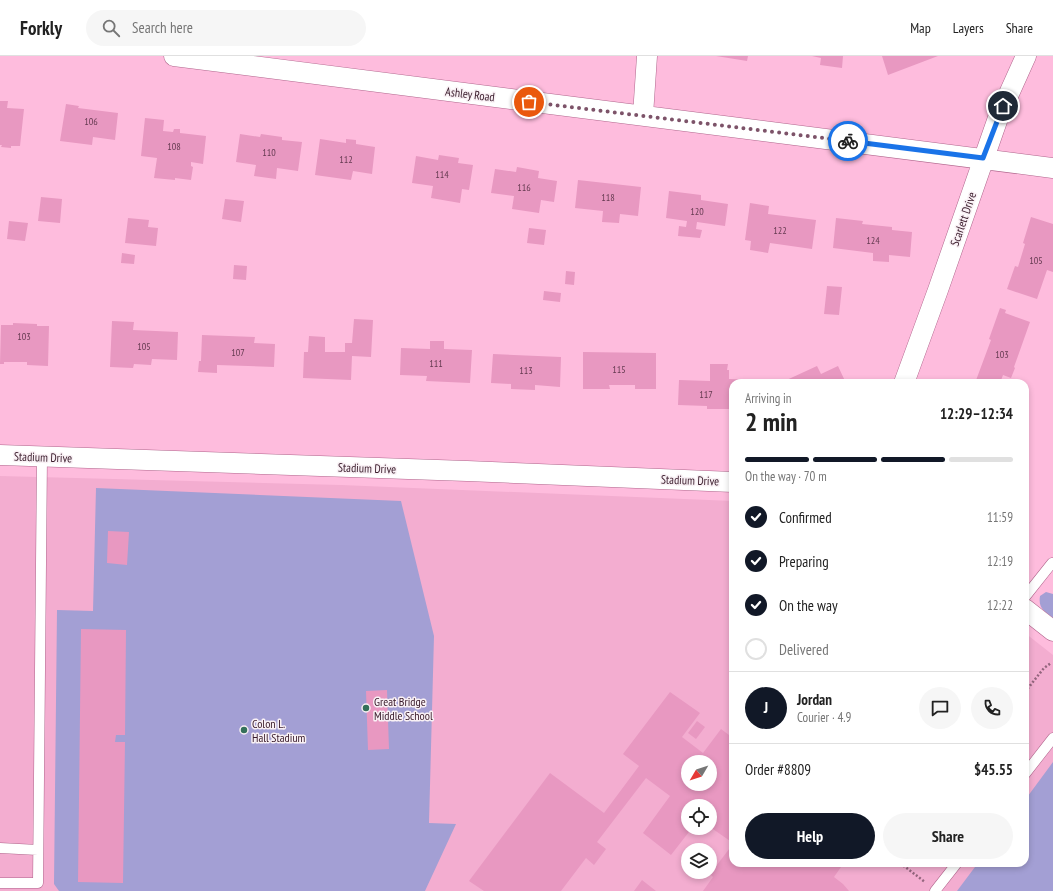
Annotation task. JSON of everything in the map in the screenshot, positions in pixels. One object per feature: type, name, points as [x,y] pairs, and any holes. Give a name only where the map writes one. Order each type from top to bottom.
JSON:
[{"type":"street","name":"Ashley Road","points":[[174,56],[1053,168]]},
{"type":"street","points":[[643,115],[647,56]]},
{"type":"street","name":"Scarlett Drive","points":[[905,379],[938,290],[983,158],[998,118],[1026,56]]},
{"type":"street","name":"Stadium Drive","points":[[0,455],[729,482]]},
{"type":"street","points":[[1029,612],[1053,630]]},
{"type":"lane","points":[[0,883],[38,884],[42,457]]},
{"type":"lane","points":[[1029,592],[1052,563]]},
{"type":"lane","points":[[1029,769],[1053,738]]},
{"type":"lane","points":[[0,848],[38,850]]},
{"type":"lane","points":[[936,890],[954,867]]},
{"type":"path","points":[[1029,687],[1044,668],[1051,663]]},
{"type":"path","points":[[905,867],[936,890]]},
{"type":"shaded area","name":"Great Bridge Middle School","points":[[0,476],[341,485],[729,501],[729,867],[1029,867],[1029,636],[1053,655],[1053,891],[0,891]]},
{"type":"shaded area","name":"Colon L. Hall Stadium","points":[[96,488],[401,501],[434,636],[429,823],[456,824],[425,891],[59,891],[54,884],[57,610],[93,611]]},
{"type":"shaded area","points":[[1046,592],[1053,594],[1053,618],[1044,611],[1040,604],[1040,596]]},
{"type":"shaded area","points":[[1053,762],[1053,891],[957,891],[975,867],[1029,867],[1029,795]]},
{"type":"building","points":[[716,56],[748,56],[747,61]]},
{"type":"building","points":[[812,56],[843,56],[842,68],[820,65],[821,58]]},
{"type":"building","points":[[882,56],[938,56],[888,75]]},
{"type":"building","points":[[0,101],[8,101],[7,108],[24,109],[20,146],[11,146],[11,148],[1,147],[2,145],[0,145]]},
{"type":"building","points":[[66,104],[79,106],[78,108],[118,113],[115,140],[93,137],[92,145],[60,141]]},
{"type":"building","points":[[145,118],[164,120],[163,131],[173,132],[174,129],[180,129],[180,133],[206,136],[203,164],[191,162],[191,166],[193,167],[191,180],[154,178],[157,158],[141,156]]},
{"type":"building","points":[[240,134],[260,137],[261,134],[282,137],[282,140],[302,142],[298,171],[277,168],[276,179],[254,176],[256,165],[236,162]]},
{"type":"building","points":[[320,139],[346,143],[346,139],[356,140],[356,144],[375,147],[372,174],[353,171],[351,180],[315,175]]},
{"type":"building","points":[[439,155],[459,158],[458,163],[473,165],[469,190],[462,189],[460,203],[431,198],[433,186],[412,183],[416,156],[438,160]]},
{"type":"building","points":[[517,167],[539,171],[538,178],[557,181],[554,202],[541,200],[539,213],[512,209],[514,196],[491,193],[495,169],[516,172]]},
{"type":"building","points":[[578,180],[641,187],[638,216],[620,214],[619,223],[602,222],[603,211],[575,208]]},
{"type":"building","points":[[669,191],[701,195],[701,200],[728,204],[725,226],[697,222],[696,229],[702,230],[700,238],[678,236],[679,226],[686,227],[687,221],[666,218]]},
{"type":"building","points":[[41,197],[62,199],[60,223],[38,221]]},
{"type":"building","points":[[225,199],[244,201],[241,222],[222,219]]},
{"type":"building","points":[[750,203],[769,206],[768,214],[816,220],[812,249],[770,243],[768,253],[750,250],[751,241],[745,240]]},
{"type":"building","points":[[1031,217],[1053,224],[1053,272],[1047,270],[1037,299],[1007,289],[1015,266],[1018,267],[1025,244],[1023,243]]},
{"type":"building","points":[[128,218],[149,220],[148,227],[158,228],[156,246],[125,243]]},
{"type":"building","points":[[836,218],[863,221],[862,224],[892,227],[892,230],[912,232],[910,257],[889,255],[889,262],[873,261],[873,253],[833,248]]},
{"type":"building","points":[[9,221],[28,223],[25,241],[7,239]]},
{"type":"building","points":[[529,228],[546,230],[544,245],[527,243]]},
{"type":"building","points":[[122,253],[135,255],[134,264],[121,263]]},
{"type":"building","points":[[234,265],[247,266],[246,280],[233,279]]},
{"type":"building","points":[[566,271],[575,272],[574,285],[565,284]]},
{"type":"building","points":[[827,286],[842,287],[839,315],[824,314]]},
{"type":"building","points":[[544,291],[561,293],[560,302],[543,300]]},
{"type":"building","points":[[1000,308],[1006,310],[1005,313],[1030,322],[1011,378],[1003,375],[1002,379],[976,379],[991,340],[989,339]]},
{"type":"building","points":[[354,319],[373,320],[371,357],[352,356],[351,380],[303,378],[304,352],[308,352],[309,336],[325,337],[325,352],[345,352],[345,343],[352,343]]},
{"type":"building","points":[[112,321],[134,322],[133,330],[178,332],[177,360],[152,359],[151,365],[134,364],[133,368],[110,367]]},
{"type":"building","points":[[13,323],[49,326],[48,366],[27,365],[27,362],[4,362],[4,364],[0,364],[1,325],[13,325]]},
{"type":"building","points":[[202,335],[255,337],[254,343],[275,344],[274,367],[217,365],[217,373],[198,372],[199,361],[201,361]]},
{"type":"building","points":[[430,341],[444,341],[444,349],[472,350],[470,383],[426,381],[427,376],[400,375],[401,348],[430,349]]},
{"type":"building","points":[[583,352],[656,353],[656,389],[635,389],[635,385],[609,385],[610,389],[583,389]]},
{"type":"building","points":[[493,354],[561,357],[560,387],[535,385],[535,390],[511,389],[511,384],[491,383]]},
{"type":"building","points":[[710,364],[728,364],[729,409],[707,409],[707,406],[678,405],[679,380],[710,381]]},
{"type":"building","points":[[817,366],[821,374],[838,366],[844,379],[789,379]]},
{"type":"building","points":[[108,531],[129,532],[127,565],[107,563]]},
{"type":"building","points":[[81,629],[126,630],[125,735],[116,735],[115,742],[125,742],[123,883],[78,882]]},
{"type":"building","points":[[387,690],[389,749],[368,750],[366,691]]},
{"type":"building","points":[[670,692],[700,713],[682,737],[703,753],[721,729],[729,735],[729,840],[717,832],[717,799],[681,799],[681,835],[687,835],[671,855],[643,833],[670,796],[646,778],[597,842],[606,849],[594,865],[586,858],[561,891],[484,891],[469,881],[550,773],[604,813],[639,766],[623,754]]},
{"type":"building","points":[[697,721],[705,727],[696,739],[688,733]]},
{"type":"building","points":[[729,849],[729,867],[841,867],[834,877],[849,891],[703,891],[712,879],[717,879],[717,865]]},
{"type":"building","points":[[642,880],[656,891],[634,891]]},
{"type":"way so far","points":[[529,102],[848,141]]},
{"type":"place","name":"Great Bridge Middle School","points":[[366,708]]},
{"type":"place","name":"Colon L. Hall Stadium","points":[[244,730]]},
{"type":"route","points":[[848,141],[983,158],[1003,106]]}]
